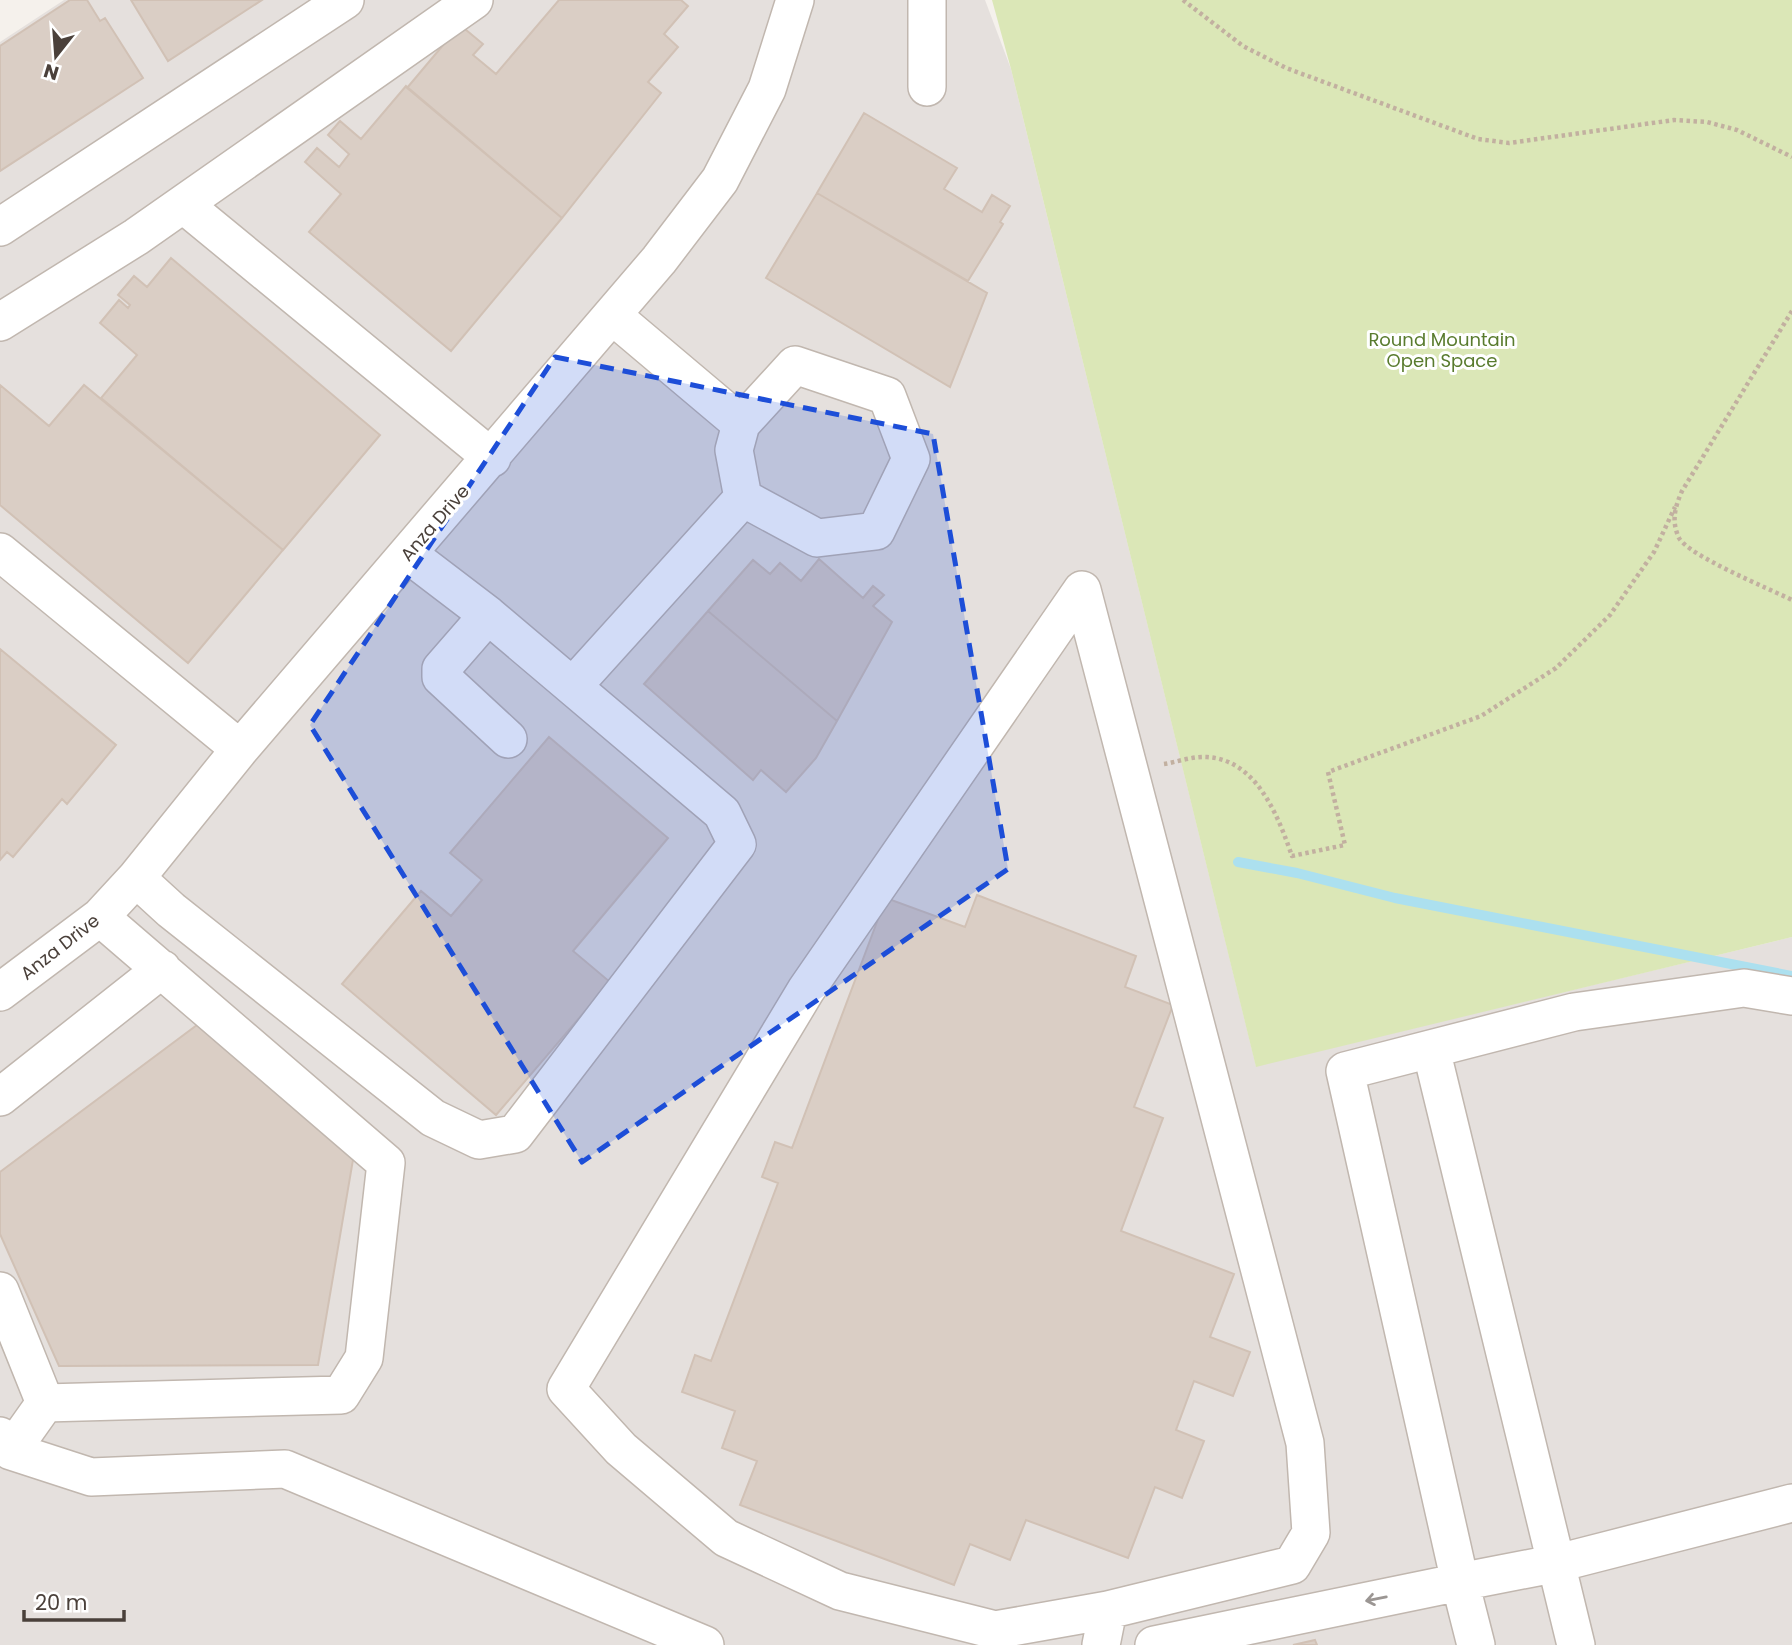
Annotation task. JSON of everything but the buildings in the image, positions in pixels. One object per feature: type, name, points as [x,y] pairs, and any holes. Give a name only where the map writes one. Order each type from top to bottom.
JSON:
[{"type":"street","points":[[0,227],[345,0]]},
{"type":"street","points":[[0,322],[183,204],[474,0]]},
{"type":"street","name":"Anza Drive","points":[[0,992],[100,916],[136,878],[240,749],[613,316],[720,180],[767,89],[795,0]]},
{"type":"street","points":[[927,0],[927,87]]},
{"type":"street","points":[[183,204],[492,458]]},
{"type":"street","points":[[613,316],[741,424]]},
{"type":"street","points":[[795,365],[887,397],[911,459],[876,531],[817,538],[743,498],[734,450],[741,424],[795,365]]},
{"type":"street","points":[[573,686],[743,498]]},
{"type":"street","points":[[0,552],[240,749]]},
{"type":"street","points":[[136,878],[171,910],[433,1118],[479,1140],[514,1135],[737,844],[722,813],[488,614],[408,554]]},
{"type":"street","points":[[1082,590],[1305,1443],[1311,1534],[1292,1565],[1108,1610],[995,1630],[840,1591],[726,1538],[621,1449],[566,1389],[806,990],[1082,590]]},
{"type":"street","points":[[488,614],[441,669],[440,677],[508,739]]},
{"type":"street","points":[[100,916],[386,1163],[364,1358],[341,1395],[45,1403],[6,1444],[91,1477],[285,1469],[705,1645]]},
{"type":"street","points":[[0,1097],[162,970]]},
{"type":"street","points":[[1475,1645],[1452,1584],[1345,1071],[1574,1013],[1744,988],[1792,996]]},
{"type":"street","points":[[1432,1049],[1576,1645]]},
{"type":"street","points":[[0,1291],[45,1403]]},
{"type":"street","points":[[1154,1645],[1558,1563],[1792,1503]]},
{"type":"street","points":[[1101,1645],[1108,1610]]},
{"type":"path","points":[[1184,0],[1243,46],[1286,68],[1478,139],[1509,143],[1674,120],[1707,122],[1737,131],[1792,157]]},
{"type":"path","points":[[1129,771],[1204,756],[1216,758],[1237,766],[1259,786],[1292,856],[1345,845],[1328,772],[1481,716],[1556,668],[1610,615],[1654,552],[1682,491],[1792,311]]},
{"type":"path","points":[[1675,507],[1674,524],[1680,541],[1695,553],[1792,600]]},
{"type":"highlighted area","points":[[555,357],[933,434],[1008,869],[582,1162],[310,725]]},
{"type":"shaded area","points":[[64,0],[985,0],[1011,69],[1256,1066],[1792,937],[1792,1645],[0,1645],[0,42]]},
{"type":"green space","name":"Round Mountain Open Space","points":[[992,0],[1792,0],[1792,937],[1256,1067]]},
{"type":"waterway","points":[[1238,862],[1297,873],[1395,898],[1792,976]]}]
